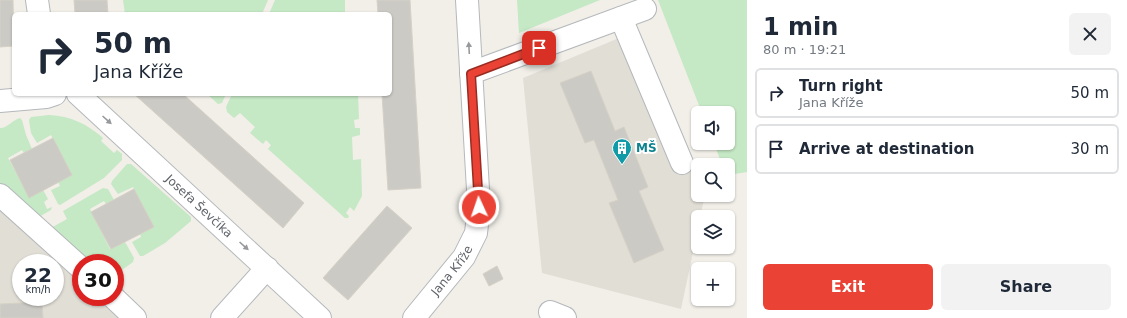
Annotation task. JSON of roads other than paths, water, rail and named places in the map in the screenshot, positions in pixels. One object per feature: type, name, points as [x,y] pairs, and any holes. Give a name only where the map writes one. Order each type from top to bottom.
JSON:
[{"type":"street","points":[[37,0],[39,12]]},
{"type":"street","name":"Jana Kříže","points":[[414,318],[464,257],[476,233],[479,207],[467,0]]},
{"type":"street","points":[[471,74],[645,9]]},
{"type":"street","points":[[621,18],[682,163]]},
{"type":"street","points":[[0,101],[49,96]]},
{"type":"street","name":"Josefa Ševčíka","points":[[80,96],[320,318]]},
{"type":"street","points":[[0,196],[72,260]]},
{"type":"street","points":[[222,318],[267,268]]},
{"type":"street","points":[[122,306],[135,318]]},
{"type":"place","name":"MŠ","points":[[622,165]]}]
